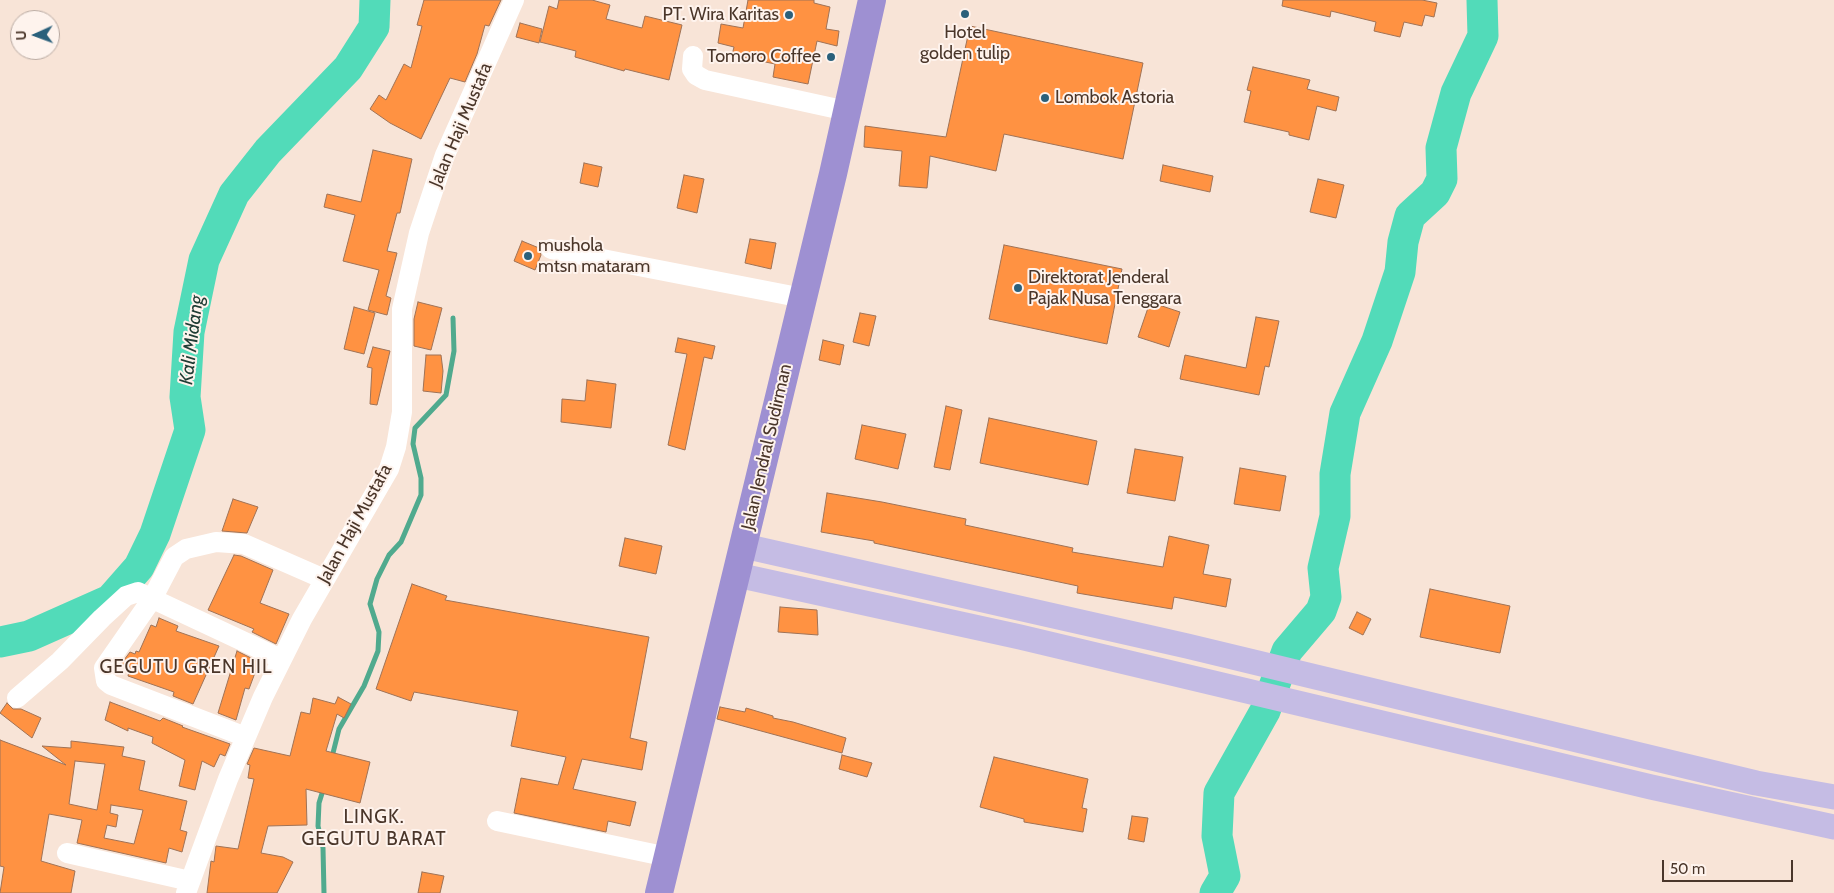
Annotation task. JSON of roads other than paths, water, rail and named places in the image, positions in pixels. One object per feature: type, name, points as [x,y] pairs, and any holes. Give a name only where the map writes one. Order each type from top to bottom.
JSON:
[{"type":"highway","name":"Jalan Jendral Sudirman","points":[[659,893],[744,546],[872,0]]},
{"type":"main road","points":[[744,546],[1245,660],[1756,783],[1834,797]]},
{"type":"main road","points":[[737,575],[1240,688],[1678,793],[1834,827]]},
{"type":"street","name":"Jalan Haji Mustafa","points":[[188,887],[246,737],[281,659],[324,579],[389,469],[396,447],[402,412],[402,309],[419,233],[445,155],[514,0]]},
{"type":"street","points":[[693,56],[692,69],[696,75],[705,80],[846,111]]},
{"type":"street","points":[[551,249],[803,298]]},
{"type":"street","points":[[246,737],[111,685],[106,680],[104,668],[152,599],[174,557],[186,549],[216,542],[244,544],[324,579]]},
{"type":"street","points":[[17,698],[60,661],[126,596],[138,592],[281,659]]},
{"type":"street","points":[[497,820],[668,857]]},
{"type":"street","points":[[67,853],[188,887]]},
{"type":"waterway","name":"Kali Midang","points":[[0,642],[29,636],[110,600],[139,567],[155,534],[190,430],[185,397],[189,332],[204,260],[234,194],[268,151],[348,68],[374,27],[375,0]]},
{"type":"waterway","points":[[1215,893],[1225,876],[1217,836],[1219,793],[1265,711],[1287,651],[1321,611],[1326,597],[1323,568],[1335,516],[1335,474],[1345,413],[1377,341],[1400,272],[1403,242],[1410,216],[1435,193],[1442,179],[1441,148],[1456,93],[1483,36],[1482,0]]},
{"type":"waterway","points":[[332,757],[339,729],[364,686],[378,651],[379,632],[370,604],[377,579],[389,555],[401,542],[421,495],[421,478],[413,444],[415,428],[446,395],[454,351],[453,318]]},
{"type":"waterway","points":[[324,787],[319,803],[318,826],[323,848],[324,893]]},
{"type":"place","name":"Hotel golden tulip","points":[[965,14]]},
{"type":"place","name":"PT. Wira Karitas","points":[[789,15]]},
{"type":"place","name":"Tomoro Coffee","points":[[831,57]]},
{"type":"place","name":"Lombok Astoria","points":[[1045,98]]},
{"type":"place","name":"mushola mtsn mataram","points":[[528,256]]},
{"type":"place","name":"Direktorat Jenderal Pajak Nusa Tenggara","points":[[1018,288]]},
{"type":"district","name":"GEGUTU GREN HIL","points":[[186,667]]},
{"type":"district","name":"LINGK. GEGUTU BARAT","points":[[374,828]]}]
